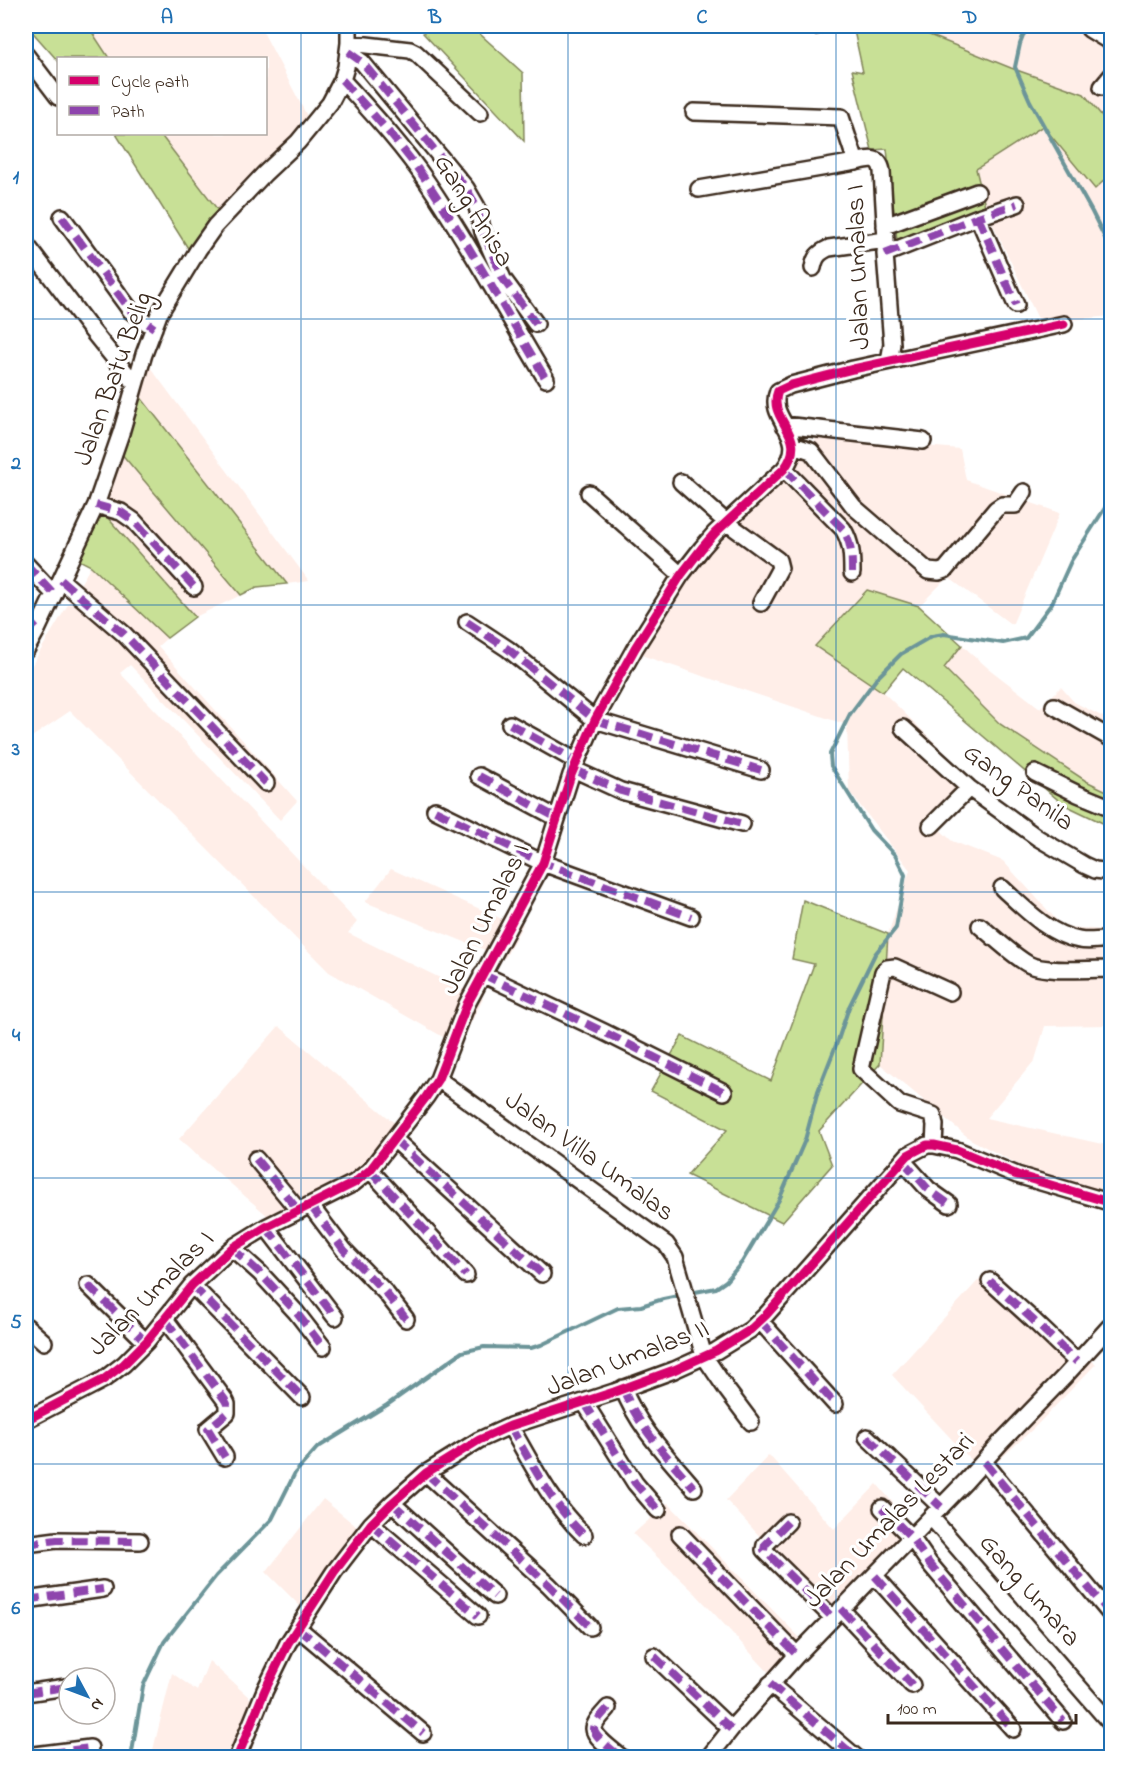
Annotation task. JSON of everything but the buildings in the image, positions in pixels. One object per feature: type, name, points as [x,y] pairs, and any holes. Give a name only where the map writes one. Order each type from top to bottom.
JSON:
[{"type":"street","name":"Jalan Batu Belig","points":[[26,651],[96,505],[133,397],[135,381],[159,314],[179,279],[215,226],[298,142],[330,103],[342,80],[349,48],[349,26]]},
{"type":"street","points":[[807,26],[816,26]]},
{"type":"street","points":[[1089,29],[1112,43]]},
{"type":"street","points":[[349,48],[410,50],[480,112]]},
{"type":"street","points":[[349,48],[466,188],[477,207],[483,232],[503,279],[536,324]]},
{"type":"street","points":[[26,55],[57,96]]},
{"type":"street","name":"Gang Anisa","points":[[342,80],[385,126],[426,180],[459,230],[546,379]]},
{"type":"street","points":[[694,112],[841,117],[856,162]]},
{"type":"street","name":"Jalan Umalas I","points":[[26,1420],[103,1380],[124,1364],[146,1342],[192,1285],[232,1248],[266,1227],[354,1183],[370,1170],[438,1079],[466,1004],[543,864],[575,765],[595,720],[635,648],[681,575],[702,548],[726,522],[784,469],[793,456],[793,445],[775,403],[778,391],[791,385],[890,361],[892,344],[880,165],[874,158],[699,189]]},
{"type":"street","points":[[885,240],[977,192]]},
{"type":"street","points":[[813,268],[815,257],[829,248],[885,240],[978,217],[1017,204]]},
{"type":"street","points":[[62,217],[131,311],[154,328]]},
{"type":"street","points":[[978,217],[1016,305]]},
{"type":"street","points":[[26,244],[89,327],[135,381]]},
{"type":"street","points":[[890,361],[1064,324]]},
{"type":"street","points":[[784,424],[922,441]]},
{"type":"street","points":[[793,445],[811,451],[854,507],[933,573],[945,570],[996,509],[1002,505],[1015,506],[1024,492]]},
{"type":"street","points":[[784,469],[850,539],[852,573]]},
{"type":"street","points":[[681,482],[726,522],[770,553],[780,563],[761,603]]},
{"type":"street","points":[[589,493],[681,575]]},
{"type":"street","points":[[96,505],[121,512],[134,521],[194,586]]},
{"type":"street","points":[[26,564],[124,634],[266,783]]},
{"type":"street","points":[[26,618],[37,630]]},
{"type":"street","points":[[467,622],[508,649],[595,720],[761,770]]},
{"type":"street","points":[[1054,706],[1112,739]]},
{"type":"street","points":[[510,724],[621,791],[742,824]]},
{"type":"street","name":"Gang Panila","points":[[903,728],[969,789],[1038,838],[1095,870],[1112,873]]},
{"type":"street","points":[[1035,773],[1112,808]]},
{"type":"street","points":[[479,776],[557,818]]},
{"type":"street","points":[[932,826],[969,789]]},
{"type":"street","points":[[435,810],[543,864],[691,917]]},
{"type":"street","points":[[1002,888],[1053,930],[1081,941],[1112,939]]},
{"type":"street","points":[[980,926],[1034,966],[1112,969]]},
{"type":"street","points":[[950,992],[895,967],[887,968],[883,972],[861,1069],[899,1104],[933,1115],[934,1145],[957,1150],[1039,1182],[1112,1203]]},
{"type":"street","points":[[482,974],[724,1092]]},
{"type":"street","name":"Jalan Villa Umalas","points":[[438,1079],[666,1244],[675,1257],[704,1356],[751,1422]]},
{"type":"street","points":[[394,1139],[542,1274]]},
{"type":"street","name":"Jalan Umalas II","points":[[237,1758],[265,1690],[288,1643],[334,1572],[371,1524],[426,1473],[479,1440],[510,1426],[674,1370],[732,1342],[759,1322],[908,1155],[921,1147],[934,1145]]},
{"type":"street","points":[[256,1159],[384,1292],[406,1319]]},
{"type":"street","points":[[903,1161],[928,1189],[949,1204]]},
{"type":"street","points":[[370,1170],[466,1275]]},
{"type":"street","points":[[266,1227],[335,1317]]},
{"type":"street","points":[[232,1248],[260,1273],[296,1312],[323,1347]]},
{"type":"street","points":[[990,1281],[1077,1362]]},
{"type":"street","points":[[88,1285],[146,1342]]},
{"type":"street","points":[[192,1285],[302,1397]]},
{"type":"street","points":[[165,1319],[227,1404],[227,1413],[208,1430],[225,1457]]},
{"type":"street","points":[[759,1322],[835,1404]]},
{"type":"street","name":"Jalan Umalas Lestari","points":[[708,1758],[770,1684],[984,1462],[1112,1323]]},
{"type":"street","points":[[26,1326],[44,1342]]},
{"type":"street","points":[[623,1388],[628,1402],[642,1424],[694,1488]]},
{"type":"street","points":[[584,1402],[635,1483],[658,1510]]},
{"type":"street","points":[[510,1426],[549,1492],[564,1514],[584,1535]]},
{"type":"street","name":"Gang Umara","points":[[867,1437],[936,1512],[1112,1725]]},
{"type":"street","points":[[984,1462],[1112,1616]]},
{"type":"street","points":[[426,1473],[549,1585],[590,1627]]},
{"type":"street","points":[[392,1503],[495,1596]]},
{"type":"street","points":[[882,1508],[911,1537],[929,1563],[1063,1721]]},
{"type":"street","points":[[788,1522],[765,1545],[764,1550],[837,1613],[912,1686]]},
{"type":"street","points":[[371,1524],[478,1616]]},
{"type":"street","points":[[680,1534],[797,1655]]},
{"type":"street","points":[[26,1544],[57,1540],[140,1541]]},
{"type":"street","points":[[875,1576],[1013,1729]]},
{"type":"street","points":[[26,1600],[103,1588]]},
{"type":"street","points":[[297,1628],[423,1733]]},
{"type":"street","points":[[654,1656],[731,1729]]},
{"type":"street","points":[[770,1684],[857,1758]]},
{"type":"street","points":[[26,1693],[57,1688]]},
{"type":"street","points":[[608,1708],[595,1725],[594,1731],[622,1758]]},
{"type":"street","points":[[26,1756],[90,1748]]},
{"type":"shaded area","points":[[88,26],[217,26],[221,32],[240,26],[260,26],[317,135],[307,146],[263,178],[224,218],[161,135],[267,135],[267,57],[108,57]]},
{"type":"shaded area","points":[[907,26],[1111,26],[1111,127],[1084,94],[1011,68]]},
{"type":"shaded area","points":[[1043,126],[1095,189],[1111,174],[1111,316],[1040,323],[986,210],[976,169]]},
{"type":"shaded area","points":[[147,363],[309,581],[287,584],[135,390]]},
{"type":"shaded area","points":[[818,437],[960,449],[966,480],[1060,513],[1012,625],[948,577],[919,606],[867,590],[815,646],[883,692],[980,787],[934,824],[952,841],[1003,861],[1062,926],[1111,931],[1111,1025],[1045,1026],[1035,1060],[986,1118],[1111,1146],[1111,1201],[1025,1168],[970,1139],[880,1064],[888,934],[910,870],[849,791],[847,725],[644,656],[642,645],[689,572]]},
{"type":"shaded area","points":[[120,452],[241,595],[195,617],[99,508]]},
{"type":"shaded area","points":[[91,566],[167,638],[158,646],[297,801],[280,820],[130,665],[120,673],[357,922],[348,933],[483,999],[459,1046],[329,972],[70,711],[26,741],[26,675]]},
{"type":"shaded area","points":[[962,645],[1040,708],[1061,687],[1074,702],[1111,721],[1111,793],[1086,781],[1000,724],[943,668]]},
{"type":"shaded area","points":[[391,869],[511,923],[523,924],[505,958],[365,902]]},
{"type":"shaded area","points":[[279,1026],[404,1131],[377,1174],[276,1223],[179,1139]]},
{"type":"shaded area","points":[[985,1273],[1096,1364],[1034,1428],[984,1474],[892,1375]]},
{"type":"shaded area","points":[[769,1455],[834,1529],[877,1484],[918,1532],[838,1621],[726,1500]]},
{"type":"shaded area","points":[[323,1499],[367,1535],[310,1616],[266,1572]]},
{"type":"shaded area","points":[[668,1503],[806,1644],[772,1676],[695,1593],[633,1534]]},
{"type":"shaded area","points":[[209,1661],[262,1709],[246,1757],[151,1758],[172,1673],[197,1691]]},
{"type":"green space","points":[[27,26],[88,26],[108,57],[57,57],[57,60]]},
{"type":"green space","points":[[431,26],[471,26],[523,73],[524,141],[423,33]]},
{"type":"green space","points":[[853,26],[907,26],[1011,68],[1084,94],[1111,127],[1111,174],[1095,189],[1043,126],[976,169],[986,210],[898,249],[887,149],[872,150],[852,70],[863,72]]},
{"type":"green space","points":[[117,135],[161,135],[224,218],[196,261]]},
{"type":"green space","points":[[135,390],[287,584],[257,587],[241,595],[120,452]]},
{"type":"green space","points":[[99,508],[195,617],[167,638],[91,566],[79,560]]},
{"type":"green space","points":[[867,590],[919,606],[962,645],[944,668],[1000,724],[1086,781],[1111,793],[1111,827],[1063,804],[903,668],[883,692],[815,646]]},
{"type":"green space","points":[[803,900],[888,934],[880,1064],[819,1131],[832,1165],[782,1222],[687,1175],[727,1130],[651,1091],[682,1036],[771,1081],[814,964],[792,959]]},
{"type":"waterway","points":[[1027,26],[1015,67],[1030,101],[1112,252]]},
{"type":"waterway","points":[[690,1293],[716,1288],[726,1281],[742,1262],[779,1200],[805,1140],[818,1091],[849,1007],[875,954],[896,928],[905,875],[895,855],[871,830],[831,766],[830,754],[850,714],[877,678],[901,654],[932,636],[944,634],[1003,643],[1026,638],[1052,603],[1071,561],[1112,497]]},
{"type":"waterway","points":[[131,1758],[143,1686],[164,1642],[216,1576],[272,1519],[295,1473],[317,1448],[387,1405],[462,1352],[484,1347],[531,1348],[618,1308],[641,1306],[683,1295]]},
{"type":"marked path","points":[[807,26],[816,26]]},
{"type":"marked path","points":[[348,52],[362,62],[466,188],[477,207],[483,232],[503,279],[536,324]]},
{"type":"marked path","points":[[342,80],[397,142],[427,182],[546,379]]},
{"type":"marked path","points":[[885,254],[1017,204]]},
{"type":"marked path","points":[[62,217],[131,311],[154,328]]},
{"type":"marked path","points":[[978,217],[1016,305]]},
{"type":"marked path","points":[[784,469],[843,529],[850,545],[852,573]]},
{"type":"marked path","points":[[96,505],[121,512],[134,521],[194,587]]},
{"type":"marked path","points":[[26,564],[54,594]]},
{"type":"marked path","points":[[61,580],[124,634],[266,783]]},
{"type":"marked path","points":[[26,618],[37,630]]},
{"type":"marked path","points":[[467,622],[508,649],[595,720],[761,770]]},
{"type":"marked path","points":[[510,724],[576,761]]},
{"type":"marked path","points":[[573,769],[621,791],[742,824]]},
{"type":"marked path","points":[[479,776],[557,818]]},
{"type":"marked path","points":[[435,810],[543,863],[691,917]]},
{"type":"marked path","points":[[482,974],[724,1092]]},
{"type":"marked path","points":[[394,1139],[542,1274]]},
{"type":"marked path","points":[[256,1159],[299,1211]]},
{"type":"marked path","points":[[903,1161],[928,1189],[949,1204]]},
{"type":"marked path","points":[[370,1170],[466,1275]]},
{"type":"marked path","points":[[310,1205],[344,1250],[385,1292],[406,1319]]},
{"type":"marked path","points":[[266,1227],[335,1317]]},
{"type":"marked path","points":[[232,1248],[260,1273],[296,1312],[323,1347]]},
{"type":"marked path","points":[[990,1281],[1077,1362]]},
{"type":"marked path","points":[[88,1285],[146,1342]]},
{"type":"marked path","points":[[192,1285],[302,1397]]},
{"type":"marked path","points":[[165,1319],[227,1404],[227,1413],[208,1429],[225,1457]]},
{"type":"marked path","points":[[760,1321],[835,1404]]},
{"type":"marked path","points":[[623,1388],[645,1428],[694,1488]]},
{"type":"marked path","points":[[584,1402],[635,1483],[658,1510]]},
{"type":"marked path","points":[[510,1426],[552,1497],[584,1535]]},
{"type":"marked path","points":[[867,1437],[941,1507]]},
{"type":"marked path","points":[[984,1462],[1112,1616]]},
{"type":"marked path","points":[[426,1473],[549,1585],[590,1627]]},
{"type":"marked path","points":[[392,1503],[495,1596]]},
{"type":"marked path","points":[[882,1508],[911,1537],[929,1563],[1063,1721]]},
{"type":"marked path","points":[[788,1522],[765,1545],[764,1550],[833,1618]]},
{"type":"marked path","points":[[371,1524],[478,1616]]},
{"type":"marked path","points":[[26,1544],[57,1540],[140,1541]]},
{"type":"marked path","points":[[688,1543],[797,1655]]},
{"type":"marked path","points":[[875,1576],[1013,1729]]},
{"type":"marked path","points":[[26,1600],[103,1589]]},
{"type":"marked path","points":[[841,1609],[912,1685]]},
{"type":"marked path","points":[[298,1628],[423,1733]]},
{"type":"marked path","points":[[654,1656],[731,1729]]},
{"type":"marked path","points":[[770,1684],[857,1758]]},
{"type":"marked path","points":[[26,1693],[57,1688]]},
{"type":"marked path","points":[[608,1708],[594,1729],[597,1736],[622,1758]]},
{"type":"marked path","points":[[26,1756],[90,1748]]},
{"type":"cycle path","points":[[26,1420],[103,1380],[124,1364],[146,1342],[192,1285],[232,1248],[266,1227],[354,1183],[370,1170],[426,1097],[438,1079],[467,1004],[543,863],[571,775],[595,720],[635,648],[681,575],[702,548],[784,469],[791,457],[793,446],[778,411],[776,402],[778,391],[791,385],[853,369],[1064,324]]},
{"type":"cycle path","points":[[237,1758],[265,1690],[288,1643],[334,1572],[371,1524],[392,1503],[426,1473],[479,1440],[510,1426],[674,1370],[716,1351],[750,1330],[766,1315],[908,1155],[927,1145],[957,1150],[1017,1175],[1112,1203]]}]
